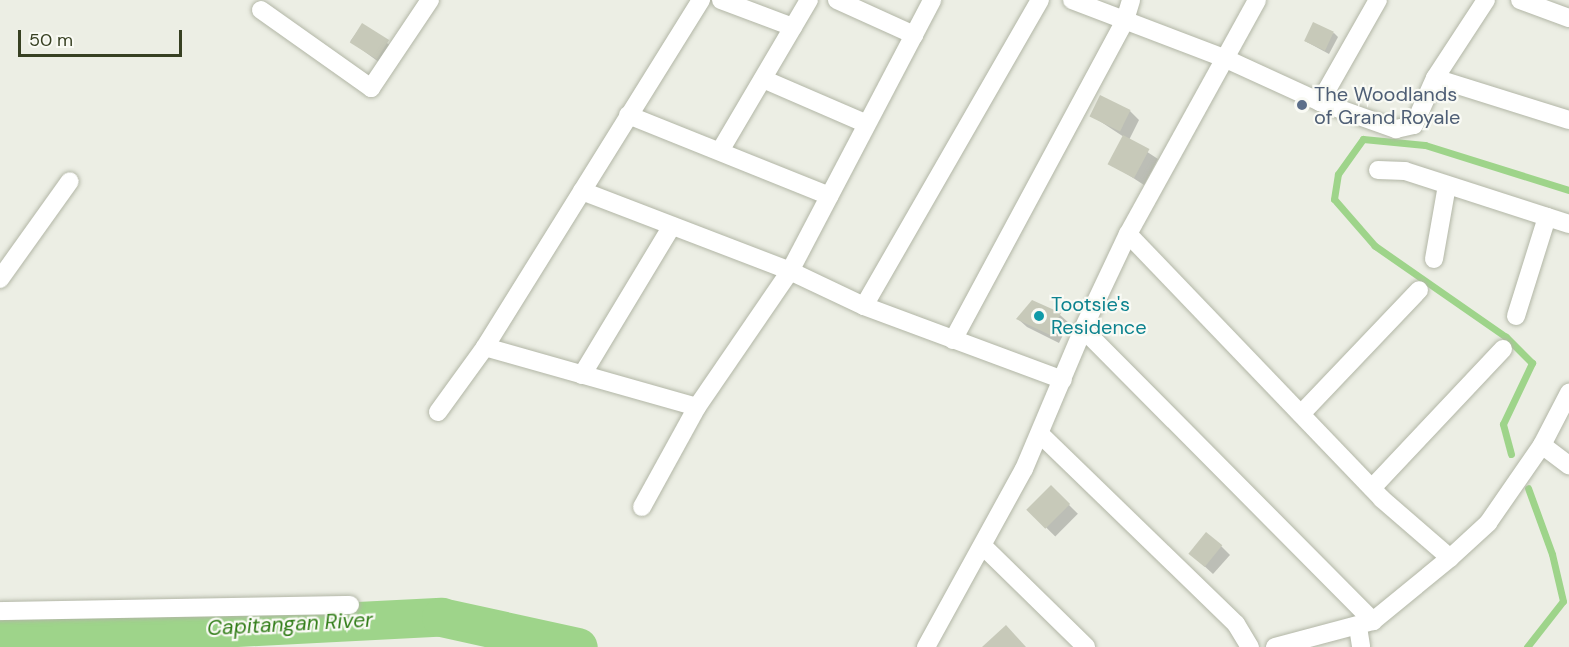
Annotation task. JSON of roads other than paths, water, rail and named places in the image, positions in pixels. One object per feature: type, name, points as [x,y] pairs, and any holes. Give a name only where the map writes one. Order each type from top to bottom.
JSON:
[{"type":"street","points":[[261,10],[371,88],[430,0]]},
{"type":"street","points":[[438,412],[485,347],[701,0]]},
{"type":"street","points":[[722,0],[793,27]]},
{"type":"street","points":[[720,151],[809,0]]},
{"type":"street","points":[[837,0],[914,34]]},
{"type":"street","points":[[642,507],[697,407],[790,271],[933,0]]},
{"type":"street","points":[[864,306],[1040,0]]},
{"type":"street","points":[[1072,0],[1224,58],[1320,102],[1396,129],[1414,125],[1435,78],[1486,0]]},
{"type":"street","points":[[953,340],[1125,20],[1131,0]]},
{"type":"street","points":[[926,647],[984,547],[1040,434],[1083,329],[1128,234],[1257,0]]},
{"type":"street","points":[[1320,102],[1378,0]]},
{"type":"street","points":[[1520,0],[1569,18]]},
{"type":"street","points":[[1435,78],[1569,120]]},
{"type":"street","points":[[763,79],[867,124]]},
{"type":"street","points":[[628,115],[829,196]]},
{"type":"street","points":[[1378,170],[1405,171],[1569,224]]},
{"type":"street","points":[[0,279],[70,181]]},
{"type":"street","points":[[1434,259],[1447,185]]},
{"type":"street","points":[[582,191],[790,271],[864,306],[1063,380]]},
{"type":"street","points":[[1516,316],[1547,217]]},
{"type":"street","points":[[582,375],[672,226]]},
{"type":"street","points":[[1128,234],[1372,488],[1450,558]]},
{"type":"street","points":[[1301,414],[1419,290]]},
{"type":"street","points":[[1083,329],[1365,624]]},
{"type":"street","points":[[485,347],[697,407]]},
{"type":"street","points":[[1372,488],[1503,349]]},
{"type":"street","points":[[1275,647],[1365,624],[1450,558],[1488,523],[1542,445],[1569,393]]},
{"type":"street","points":[[1040,434],[1236,624],[1250,647]]},
{"type":"street","points":[[1542,445],[1569,465]]},
{"type":"street","points":[[984,547],[1086,647]]},
{"type":"street","points":[[0,611],[350,605]]},
{"type":"street","points":[[1361,647],[1365,624]]},
{"type":"waterway","points":[[1511,454],[1503,424],[1532,363],[1506,337],[1375,246],[1334,199],[1338,174],[1363,139],[1425,145],[1569,190]]},
{"type":"waterway","points":[[1527,647],[1563,601],[1552,554],[1528,488]]},
{"type":"waterway","name":"Capitangan River","points":[[0,639],[441,617],[578,647]]},
{"type":"place","name":"The Woodlands of Grand Royale","points":[[1302,105]]},
{"type":"place","name":"Tootsie's Residence","points":[[1039,316]]}]
